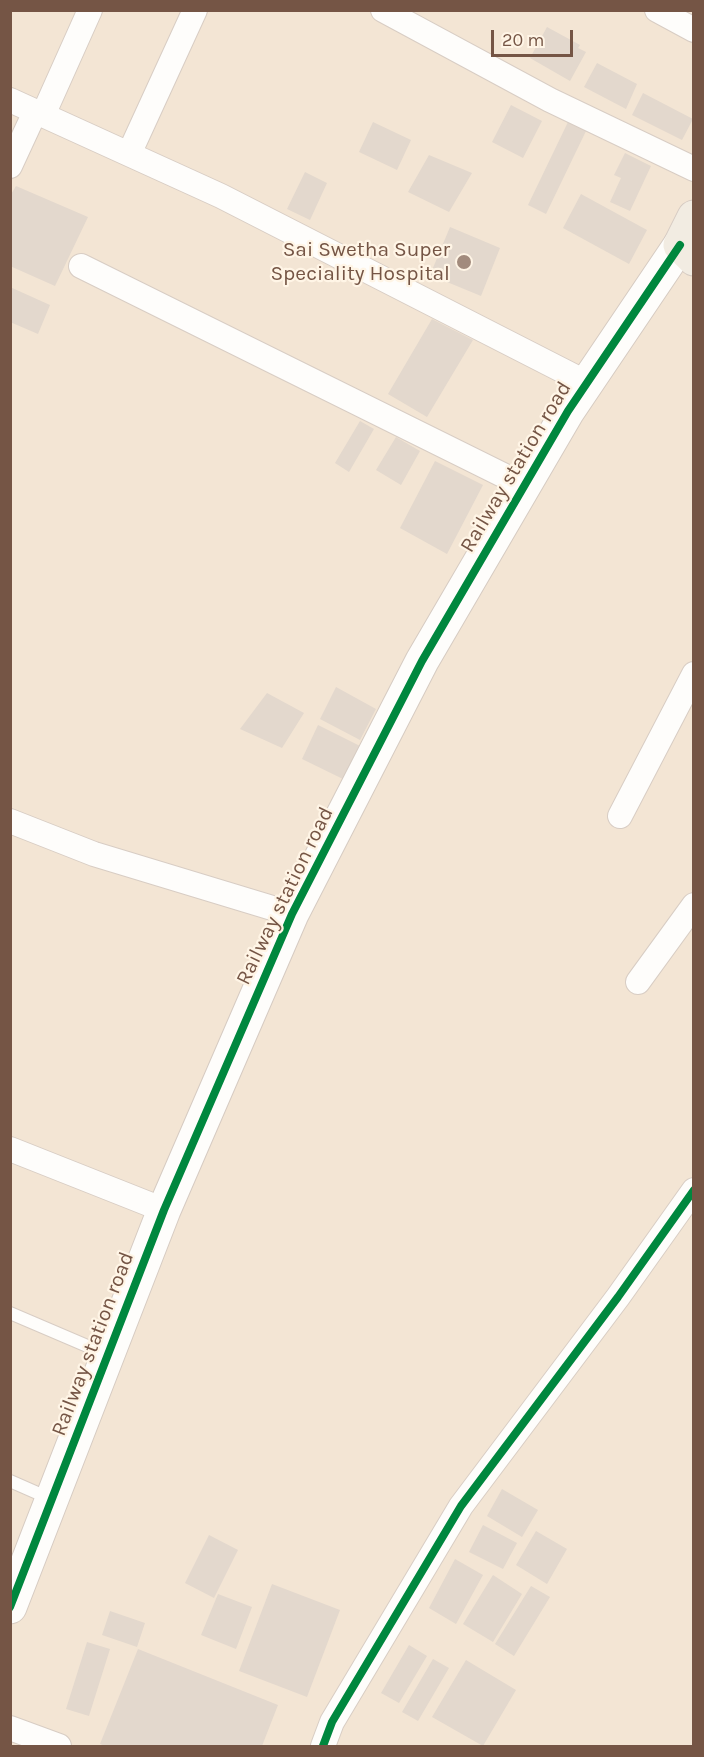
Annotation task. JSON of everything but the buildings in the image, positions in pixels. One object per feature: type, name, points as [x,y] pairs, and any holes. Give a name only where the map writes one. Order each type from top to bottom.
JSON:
[{"type":"street","points":[[10,166],[90,10]]},
{"type":"street","points":[[129,154],[195,10]]},
{"type":"street","points":[[383,10],[550,100],[693,169]]},
{"type":"street","points":[[657,10],[693,30]]},
{"type":"street","points":[[10,100],[222,196],[587,383]]},
{"type":"street","name":"Railway station road","points":[[10,1606],[164,1210],[292,914],[422,661],[568,411],[689,240]]},
{"type":"street","points":[[81,266],[525,486]]},
{"type":"street","points":[[620,816],[693,674]]},
{"type":"street","points":[[10,821],[94,854],[292,914]]},
{"type":"street","points":[[638,982],[693,905]]},
{"type":"street","points":[[10,1149],[164,1210]]},
{"type":"street","points":[[323,1746],[332,1722],[461,1506],[693,1190]]},
{"type":"street","points":[[10,1728],[59,1746]]},
{"type":"lane","points":[[10,1313],[108,1354]]},
{"type":"lane","points":[[10,1481],[52,1499]]},
{"type":"shaded area","points":[[11,11],[693,11],[693,1746],[11,1746]]},
{"type":"cycle path","points":[[10,1607],[164,1210],[292,914],[422,661],[568,411],[680,245]]},
{"type":"cycle path","points":[[323,1746],[332,1722],[461,1506],[618,1297],[694,1190]]},
{"type":"place","name":"Sai Swetha Super Speciality Hospital","points":[[464,262]]}]
